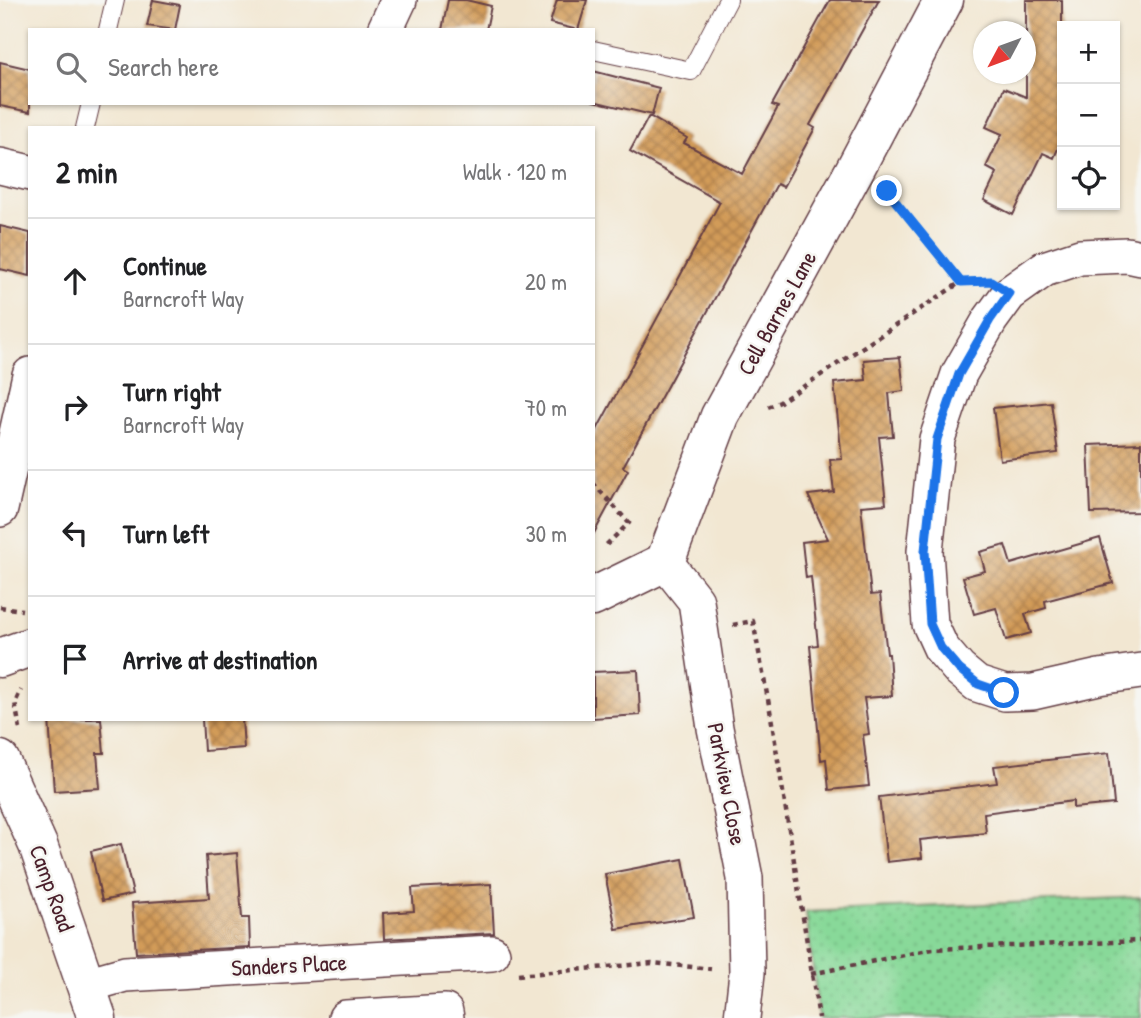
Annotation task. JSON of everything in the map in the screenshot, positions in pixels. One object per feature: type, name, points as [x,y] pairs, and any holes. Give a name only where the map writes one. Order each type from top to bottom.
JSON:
[{"type":"street","points":[[386,28],[399,0]]},
{"type":"street","name":"Cell Barnes Lane","points":[[665,562],[720,416],[854,172],[944,0]]},
{"type":"street","points":[[0,166],[28,173]]},
{"type":"street","points":[[1141,258],[1127,255],[1080,257],[1044,268],[1009,293],[959,374],[937,439],[925,551],[930,624],[941,648],[959,669],[978,684],[1004,693],[1033,692],[1099,677],[1141,671]]},
{"type":"street","points":[[0,509],[28,384]]},
{"type":"street","points":[[595,596],[665,562]]},
{"type":"street","name":"Parkview Close","points":[[665,562],[696,601],[715,728],[745,878],[747,973],[742,1018]]},
{"type":"street","points":[[11,673],[28,650]]},
{"type":"street","name":"Camp Road","points":[[11,748],[38,845],[92,1001]]},
{"type":"street","name":"Sanders Place","points":[[92,1001],[125,974],[505,964]]},
{"type":"street","points":[[346,1018],[445,1012],[446,1018]]},
{"type":"lane","points":[[109,28],[116,0]]},
{"type":"lane","points":[[595,50],[691,71],[728,0]]},
{"type":"lane","points":[[85,126],[91,105]]},
{"type":"path","points":[[876,184],[887,191],[961,282]]},
{"type":"path","points":[[759,411],[780,402],[961,282],[991,281],[1009,293]]},
{"type":"path","points":[[595,485],[629,523],[601,550]]},
{"type":"path","points":[[0,607],[28,612]]},
{"type":"path","points":[[700,631],[753,621],[770,710],[819,1018]]},
{"type":"path","points":[[11,673],[17,721],[11,748]]},
{"type":"path","points":[[811,974],[933,950],[1141,941]]},
{"type":"path","points":[[505,964],[652,963],[747,973]]},
{"type":"green space","points":[[1141,897],[1141,1018],[819,1018],[806,912]]},
{"type":"building","points":[[153,0],[180,5],[175,28],[147,26]]},
{"type":"building","points":[[448,0],[466,0],[491,6],[486,28],[442,28]]},
{"type":"building","points":[[557,0],[587,0],[579,28],[550,23]]},
{"type":"building","points":[[830,0],[879,0],[810,125],[815,128],[783,187],[777,184],[623,467],[628,470],[595,531],[595,433],[720,202],[630,151],[649,116],[687,138],[684,143],[742,174],[778,107],[772,105]]},
{"type":"building","points":[[1026,0],[1062,0],[1062,21],[1057,21],[1057,151],[1054,158],[1043,153],[1013,215],[984,200],[997,173],[986,167],[1002,134],[986,127],[1004,88],[1026,97],[1026,84],[1036,84],[1036,21],[1026,21]]},
{"type":"building","points":[[0,62],[28,69],[30,112],[0,106]]},
{"type":"building","points":[[595,72],[659,88],[652,115],[595,101]]},
{"type":"building","points":[[0,226],[28,233],[28,276],[0,269]]},
{"type":"building","points":[[900,357],[904,391],[889,393],[893,436],[879,437],[886,504],[861,506],[871,595],[880,594],[892,696],[864,698],[869,734],[863,735],[869,786],[829,790],[826,759],[821,760],[810,646],[818,645],[811,577],[806,578],[802,542],[828,539],[808,495],[834,492],[830,460],[842,459],[834,383],[866,380],[864,360]]},
{"type":"building","points":[[1051,402],[1058,453],[1000,460],[993,408]]},
{"type":"building","points":[[1141,443],[1141,512],[1091,513],[1088,445]]},
{"type":"building","points":[[1100,538],[1113,583],[1045,601],[1046,608],[1025,614],[1031,633],[1006,640],[996,608],[974,614],[963,577],[985,571],[980,552],[1005,545],[1011,564]]},
{"type":"building","points":[[638,670],[640,715],[595,718],[595,672]]},
{"type":"building","points":[[49,721],[101,721],[104,753],[97,753],[100,788],[54,791]]},
{"type":"building","points":[[202,721],[242,721],[244,748],[204,751]]},
{"type":"building","points":[[1109,753],[1114,804],[1073,808],[1073,801],[984,813],[986,833],[920,840],[922,858],[887,862],[879,797],[997,783],[994,766]]},
{"type":"building","points":[[121,844],[133,894],[102,901],[91,851]]},
{"type":"building","points":[[237,853],[242,918],[249,918],[250,947],[136,953],[132,903],[209,898],[206,856]]},
{"type":"building","points":[[683,859],[694,917],[616,929],[605,874]]},
{"type":"building","points":[[491,884],[494,933],[384,939],[383,913],[414,911],[412,888]]},
{"type":"route","points":[[887,191],[961,282],[991,281],[1009,293],[959,374],[937,439],[925,551],[930,624],[941,648],[959,669],[978,684],[1004,693]]}]
